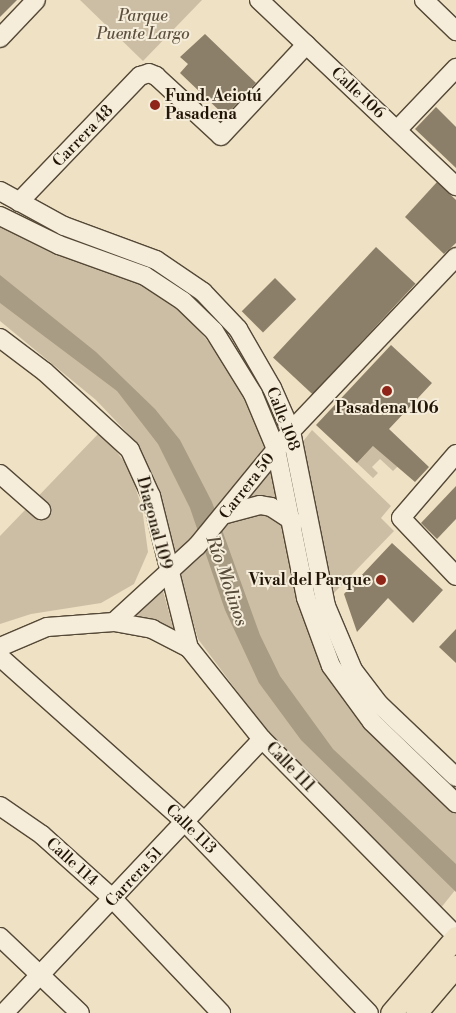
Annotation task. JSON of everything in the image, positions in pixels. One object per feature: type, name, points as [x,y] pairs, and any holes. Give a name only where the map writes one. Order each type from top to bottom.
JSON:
[{"type":"main road","points":[[391,1013],[456,937]]},
{"type":"main road","points":[[416,1013],[449,978],[456,966]]},
{"type":"street","points":[[0,38],[36,0]]},
{"type":"street","name":"Calle 106","points":[[259,0],[456,186]]},
{"type":"street","points":[[424,0],[456,31]]},
{"type":"street","name":"Carrera 48","points":[[18,202],[140,76],[149,73],[221,136],[306,45]]},
{"type":"street","points":[[397,130],[456,68]]},
{"type":"street","name":"Calle 108","points":[[0,191],[64,226],[156,260],[203,292],[238,329],[272,388],[291,431],[326,606],[353,670],[378,704],[456,777]]},
{"type":"street","name":"Calle 108","points":[[0,216],[60,245],[145,276],[199,314],[233,356],[276,449],[294,522],[306,598],[331,666],[372,722],[456,803]]},
{"type":"street","name":"Carrera 50","points":[[114,622],[197,546],[223,517],[291,431],[456,257]]},
{"type":"street","name":"Diagonal 109","points":[[0,338],[45,372],[130,450],[151,496],[168,573],[189,648]]},
{"type":"street","points":[[456,454],[401,518],[456,576]]},
{"type":"street","points":[[0,474],[41,510]]},
{"type":"street","points":[[223,517],[260,505],[271,507],[294,522]]},
{"type":"street","points":[[0,647],[48,627],[114,622]]},
{"type":"street","name":"Calle 111","points":[[114,622],[152,629],[189,648],[262,739],[456,937]]},
{"type":"street","name":"Calle 113","points":[[0,657],[185,822],[369,1013]]},
{"type":"street","name":"Carrera 51","points":[[4,1013],[114,899],[262,739]]},
{"type":"street","name":"Calle 114","points":[[0,806],[42,835],[114,899],[221,1013]]},
{"type":"street","points":[[0,937],[80,1013]]},
{"type":"green space","name":"Parque Puente Largo","points":[[80,0],[202,0],[143,61]]},
{"type":"green space","points":[[0,220],[126,273],[186,316],[233,370],[269,445],[298,603],[319,655],[456,814],[456,889],[440,909],[272,738],[198,639],[168,537],[162,502],[136,442],[96,400],[0,321]]},
{"type":"green space","points":[[312,430],[391,506],[381,518],[394,531],[334,593],[301,444]]},
{"type":"green space","points":[[100,432],[129,467],[142,508],[148,552],[134,584],[101,603],[31,614],[0,624],[0,536]]},
{"type":"green space","points":[[375,444],[398,466],[393,471],[380,459],[372,467],[378,473],[373,478],[357,463]]},
{"type":"green space","points":[[163,591],[174,630],[133,617]]},
{"type":"water","name":"Río Molinos","points":[[0,275],[96,352],[155,409],[180,440],[212,502],[260,635],[280,676],[333,749],[456,864],[456,892],[301,740],[259,683],[225,610],[190,508],[158,444],[117,391],[0,303]]},
{"type":"building","points":[[0,0],[17,0],[0,17]]},
{"type":"building","points":[[205,34],[256,83],[225,116],[180,73],[188,64],[180,57]]},
{"type":"building","points":[[436,107],[456,127],[456,168],[415,129]]},
{"type":"building","points":[[437,182],[456,200],[456,243],[444,254],[405,217]]},
{"type":"building","points":[[376,247],[415,284],[313,394],[273,357]]},
{"type":"building","points":[[275,278],[296,299],[263,332],[242,311]]},
{"type":"building","name":"Pasadena 106","points":[[391,345],[432,383],[389,429],[429,467],[415,482],[373,446],[357,463],[316,425]]},
{"type":"building","points":[[456,486],[456,519],[437,539],[421,523]]},
{"type":"building","name":"Vival del Parque","points":[[392,543],[443,590],[413,623],[388,598],[357,632],[344,594]]},
{"type":"building","points":[[456,629],[456,663],[439,647]]},
{"type":"place","name":"Fund. Aeiotú Pasadena","points":[[155,105]]},
{"type":"place","name":"Pasadena 106","points":[[387,391]]},
{"type":"place","name":"Vival del Parque","points":[[381,580]]}]
